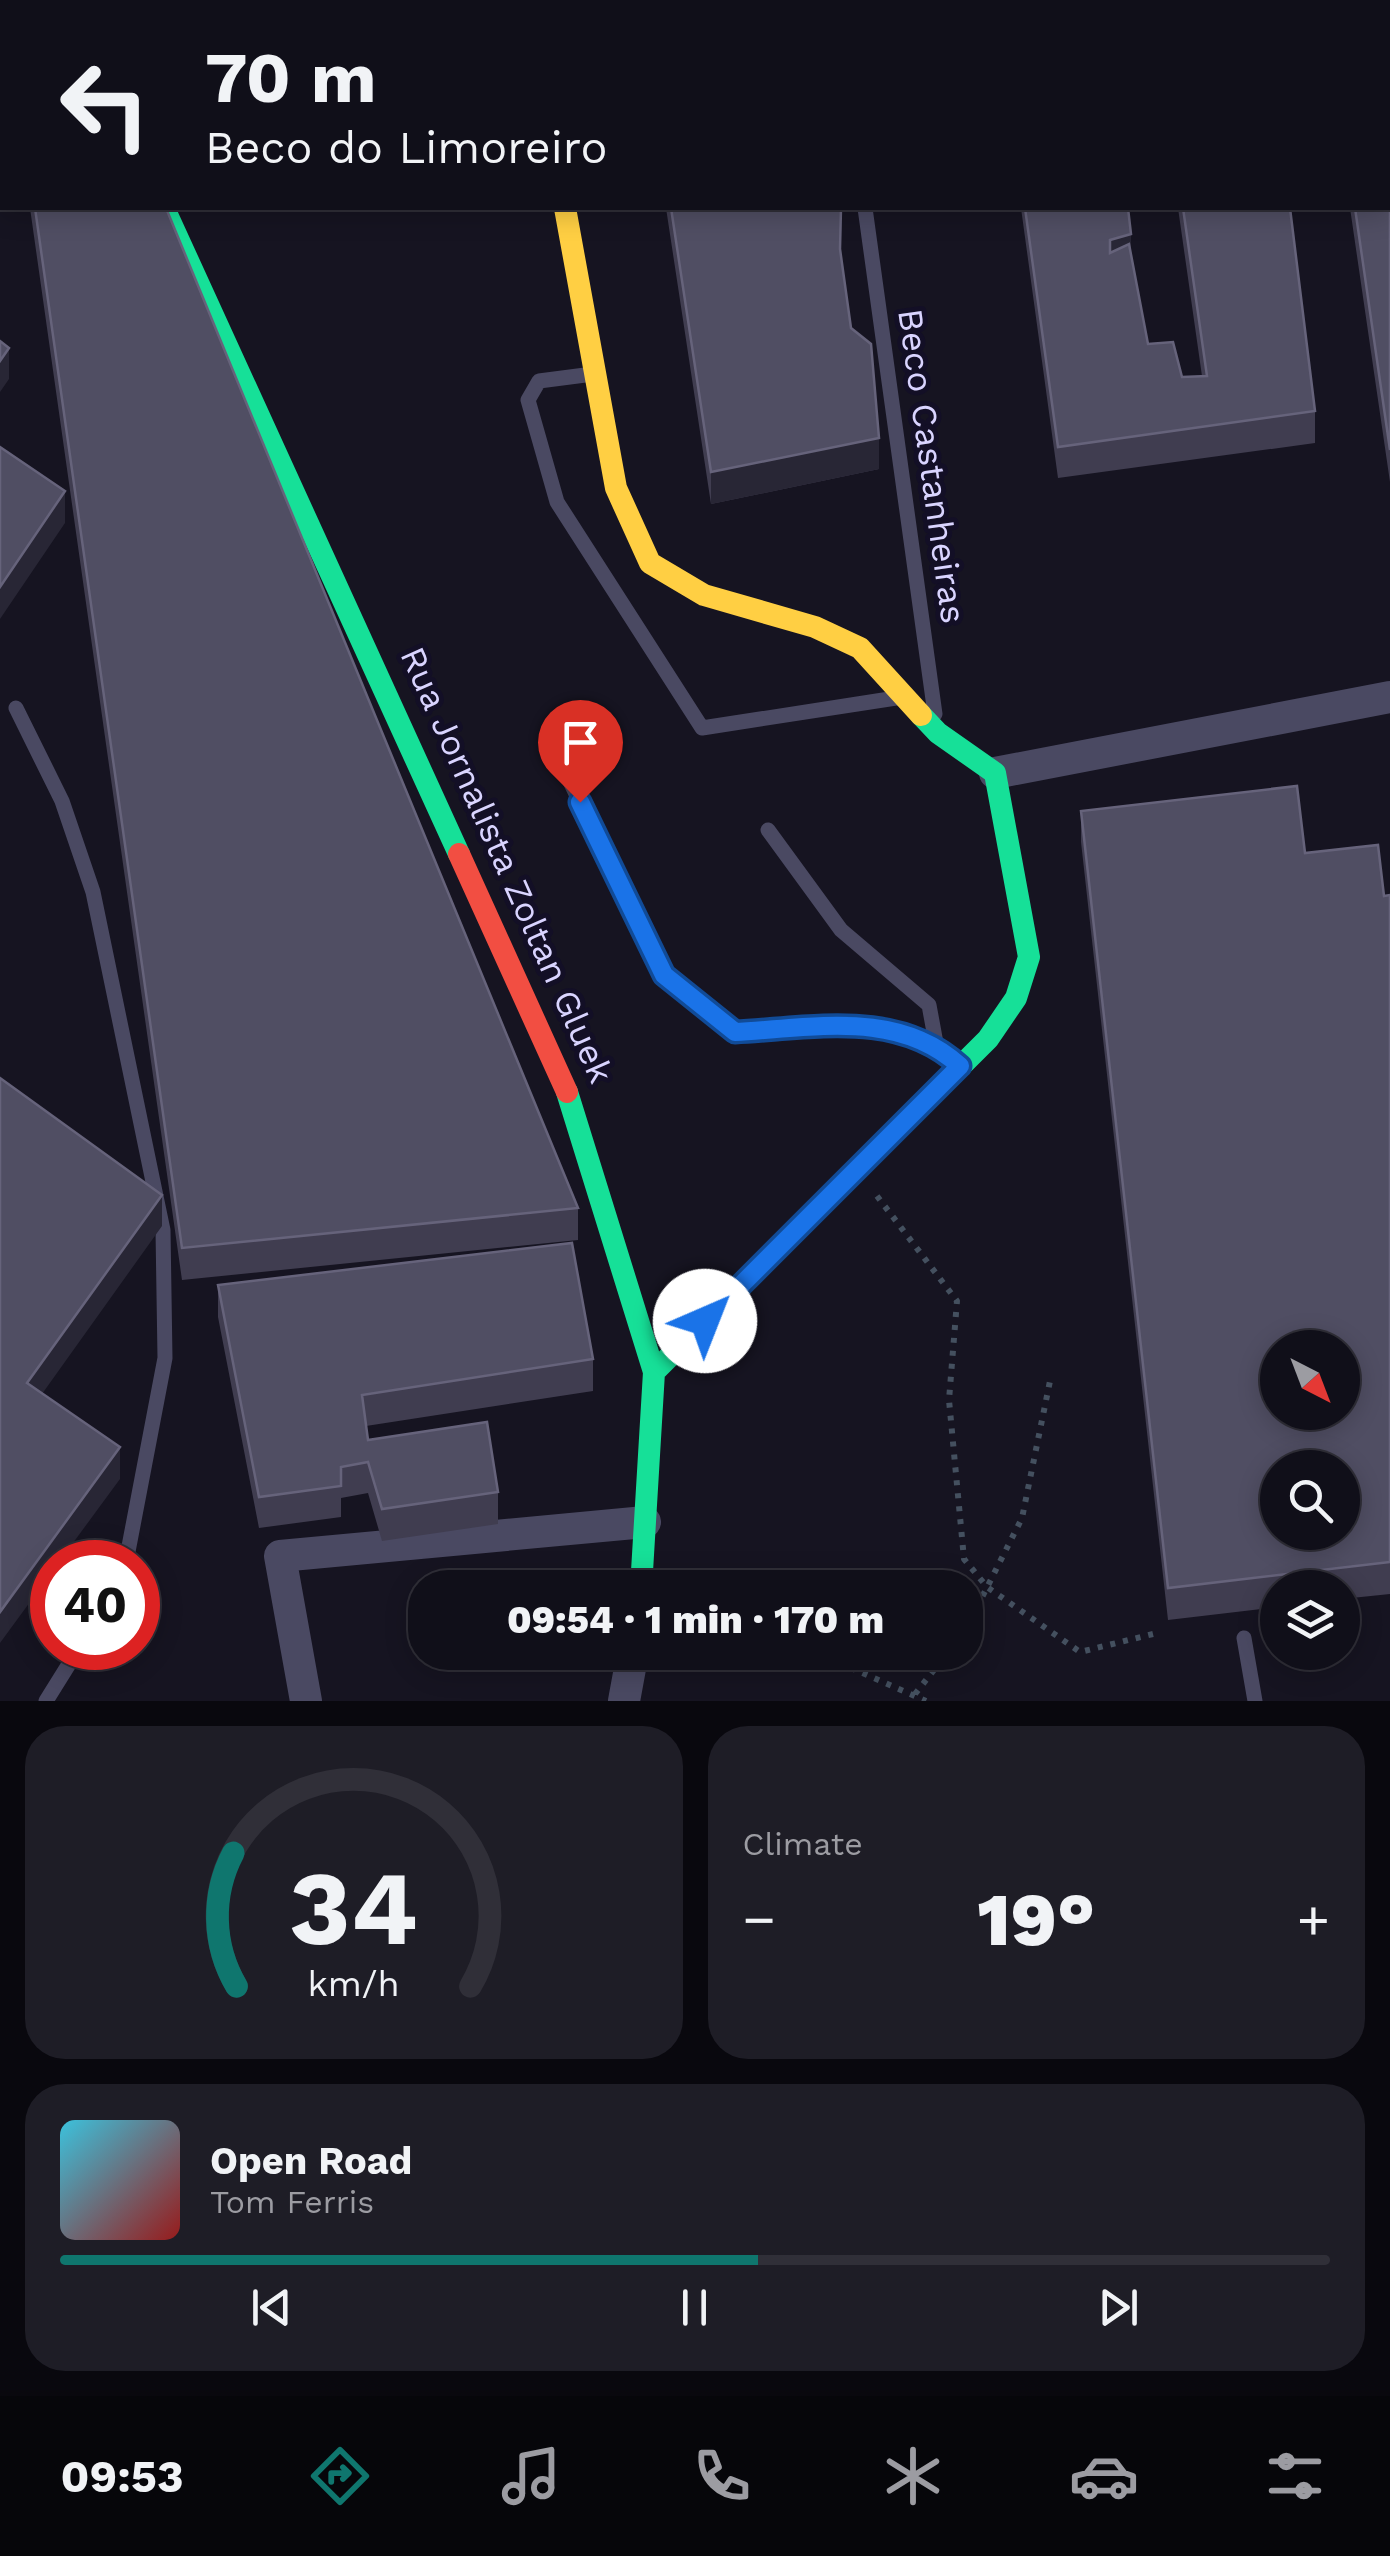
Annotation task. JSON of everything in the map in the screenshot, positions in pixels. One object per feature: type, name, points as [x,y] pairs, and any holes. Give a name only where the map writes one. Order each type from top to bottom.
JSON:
[{"type":"street","name":"Rua Jornalista Zoltan Gluek","points":[[165,210],[576,1113],[654,1372],[642,1570]]},
{"type":"street","points":[[565,210],[616,488],[650,562],[704,595],[816,627],[860,648],[938,733],[995,773],[1029,957],[1016,998],[988,1039],[856,1166],[654,1372]]},
{"type":"street","points":[[995,773],[1390,698]]},
{"type":"street","points":[[306,1701],[280,1556],[645,1522]]},
{"type":"street","points":[[624,1701],[630,1670]]},
{"type":"lane","name":"Beco Castanheiras","points":[[865,210],[938,733]]},
{"type":"lane","points":[[596,373],[539,381],[528,400],[539,446],[557,502],[702,728],[904,697]]},
{"type":"lane","points":[[16,708],[62,801],[93,892],[163,1230],[165,1358],[130,1540]]},
{"type":"lane","points":[[563,768],[664,975],[735,1032],[872,1025],[936,1043],[960,1066]]},
{"type":"lane","points":[[768,830],[841,930],[928,1005],[936,1043]]},
{"type":"lane","points":[[1244,1638],[1255,1701]]},
{"type":"lane","points":[[46,1701],[65,1670]]},
{"type":"path","points":[[856,1166],[957,1301],[949,1400],[964,1559],[987,1587],[1080,1652],[1153,1634]]},
{"type":"path","points":[[983,1595],[1022,1518],[1050,1381]]},
{"type":"path","points":[[857,1670],[926,1701]]},
{"type":"path","points":[[914,1694],[933,1670]]},
{"type":"building","points":[[35,210],[167,210],[578,1208],[182,1248]]},
{"type":"building","points":[[671,210],[841,210],[840,249],[851,328],[871,344],[879,438],[711,472]]},
{"type":"building","points":[[1025,210],[1128,210],[1131,234],[1110,240],[1110,253],[1129,244],[1148,344],[1173,342],[1182,377],[1207,376],[1183,210],[1290,210],[1315,411],[1058,447]]},
{"type":"building","points":[[1355,210],[1390,210],[1390,450]]},
{"type":"building","points":[[0,341],[9,348],[0,361]]},
{"type":"building","points":[[0,447],[65,491],[0,587]]},
{"type":"building","points":[[1297,786],[1305,853],[1378,845],[1384,896],[1390,895],[1390,1562],[1322,1570],[1260,1570],[1260,1577],[1168,1588],[1081,811]]},
{"type":"building","points":[[0,1078],[162,1195],[27,1383],[120,1447],[52,1540],[30,1540],[30,1571],[0,1612]]},
{"type":"building","points":[[572,1243],[593,1359],[362,1395],[368,1440],[487,1422],[498,1492],[382,1509],[368,1462],[341,1467],[341,1486],[259,1497],[218,1285]]},
{"type":"traffic: fast","points":[[165,210],[459,854]]},
{"type":"traffic: fast","points":[[654,1372],[988,1039],[1016,998],[1029,957],[995,773],[938,733],[921,715]]},
{"type":"traffic: fast","points":[[567,1092],[654,1372],[642,1570]]},
{"type":"traffic: slow","points":[[565,210],[616,488],[650,563],[704,595],[815,627],[860,648],[921,715]]},
{"type":"traffic: jam","points":[[459,854],[567,1092]]},
{"type":"route","points":[[580,802],[664,975],[735,1032],[872,1025],[936,1043],[960,1066],[705,1321]]}]
